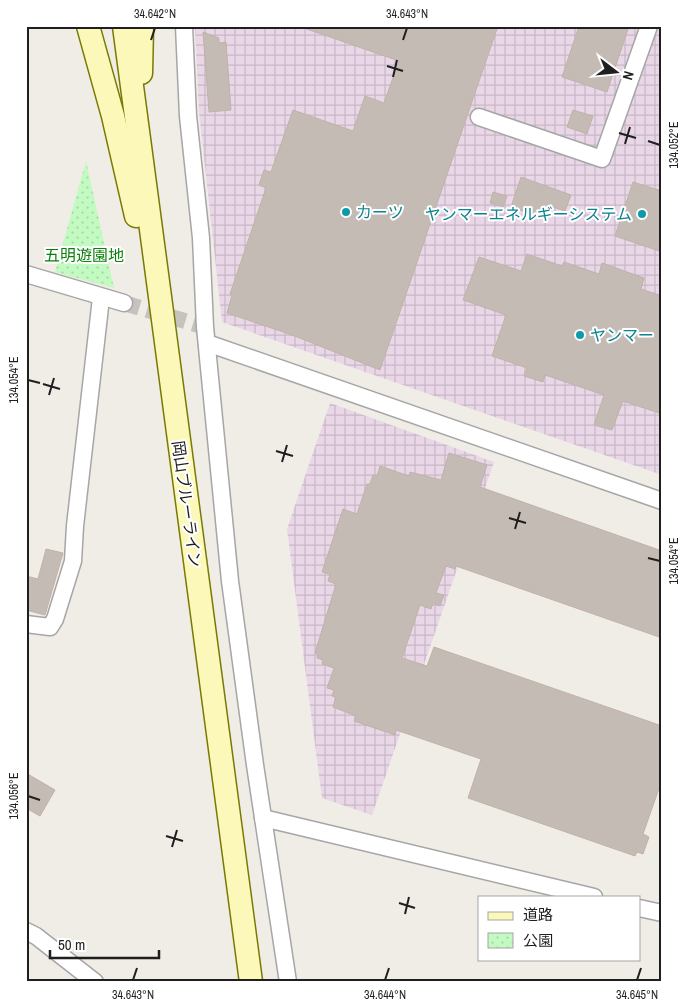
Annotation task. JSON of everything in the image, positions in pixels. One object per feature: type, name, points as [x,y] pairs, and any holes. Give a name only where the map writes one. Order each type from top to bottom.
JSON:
[{"type":"main road","points":[[88,26],[113,116],[166,346]]},
{"type":"main road","name":"岡山ブルーライン","points":[[124,26],[251,982]]},
{"type":"main road","points":[[136,114],[142,58],[142,26]]},
{"type":"street","points":[[184,26],[188,116],[201,238],[207,343],[230,581],[288,982]]},
{"type":"street","points":[[479,117],[602,159],[650,26]]},
{"type":"street","points":[[26,274],[101,298],[124,303]]},
{"type":"street","points":[[26,624],[50,627],[55,619],[73,561],[75,526],[101,298]]},
{"type":"street","points":[[207,343],[662,502]]},
{"type":"street","points":[[263,818],[590,896]]},
{"type":"street","points":[[640,908],[662,913]]},
{"type":"street","points":[[26,931],[36,936],[95,982]]},
{"type":"shaded area","points":[[195,26],[662,26],[662,475],[222,322],[199,112]]},
{"type":"shaded area","points":[[330,403],[494,462],[372,815],[322,798],[287,529]]},
{"type":"green space","name":"五明遊園地","points":[[86,161],[114,288],[55,272]]},
{"type":"building","name":"カーツ","points":[[304,26],[498,26],[380,370],[292,335],[227,313],[232,295],[230,294],[266,188],[259,185],[264,170],[271,172],[293,110],[353,131],[365,96],[384,103],[399,61],[304,28]]},
{"type":"building","points":[[579,26],[629,26],[607,92],[562,77]]},
{"type":"building","points":[[203,32],[219,38],[219,43],[226,42],[231,110],[209,112]]},
{"type":"building","points":[[573,110],[593,116],[587,134],[567,127]]},
{"type":"building","points":[[521,177],[571,195],[565,211],[550,206],[546,219],[511,207]]},
{"type":"building","name":"ヤンマーエネルギーシステム","points":[[633,182],[662,191],[662,252],[615,236]]},
{"type":"building","points":[[493,192],[507,196],[503,207],[490,203]]},
{"type":"building","name":"ヤンマー","points":[[527,254],[562,266],[564,262],[599,274],[602,263],[644,278],[641,289],[662,296],[662,414],[623,401],[612,430],[594,425],[604,395],[545,375],[543,382],[524,376],[527,368],[492,356],[506,315],[463,300],[479,257],[521,271]]},
{"type":"building","points":[[449,453],[487,465],[480,487],[662,551],[662,638],[456,566],[455,569],[446,566],[436,593],[444,595],[440,606],[433,603],[431,609],[420,605],[402,658],[427,666],[434,647],[662,726],[662,780],[643,834],[649,837],[643,854],[637,852],[635,856],[468,798],[481,759],[396,730],[395,735],[354,721],[356,716],[333,707],[336,697],[332,696],[334,690],[327,688],[334,668],[322,664],[323,660],[317,658],[318,654],[315,653],[336,584],[328,581],[330,574],[322,572],[343,509],[357,514],[367,484],[370,484],[373,475],[377,476],[380,466],[409,476],[410,472],[441,480]]},
{"type":"building","points":[[46,549],[63,553],[45,615],[26,610],[26,576],[38,579]]},
{"type":"building","points":[[26,773],[55,790],[40,816],[26,808]]},
{"type":"tunnel","points":[[124,303],[205,327]]},
{"type":"place","name":"カーツ","points":[[346,212]]},
{"type":"place","name":"ヤンマーエネルギーシステム","points":[[642,214]]},
{"type":"place","name":"ヤンマー","points":[[580,335]]}]
